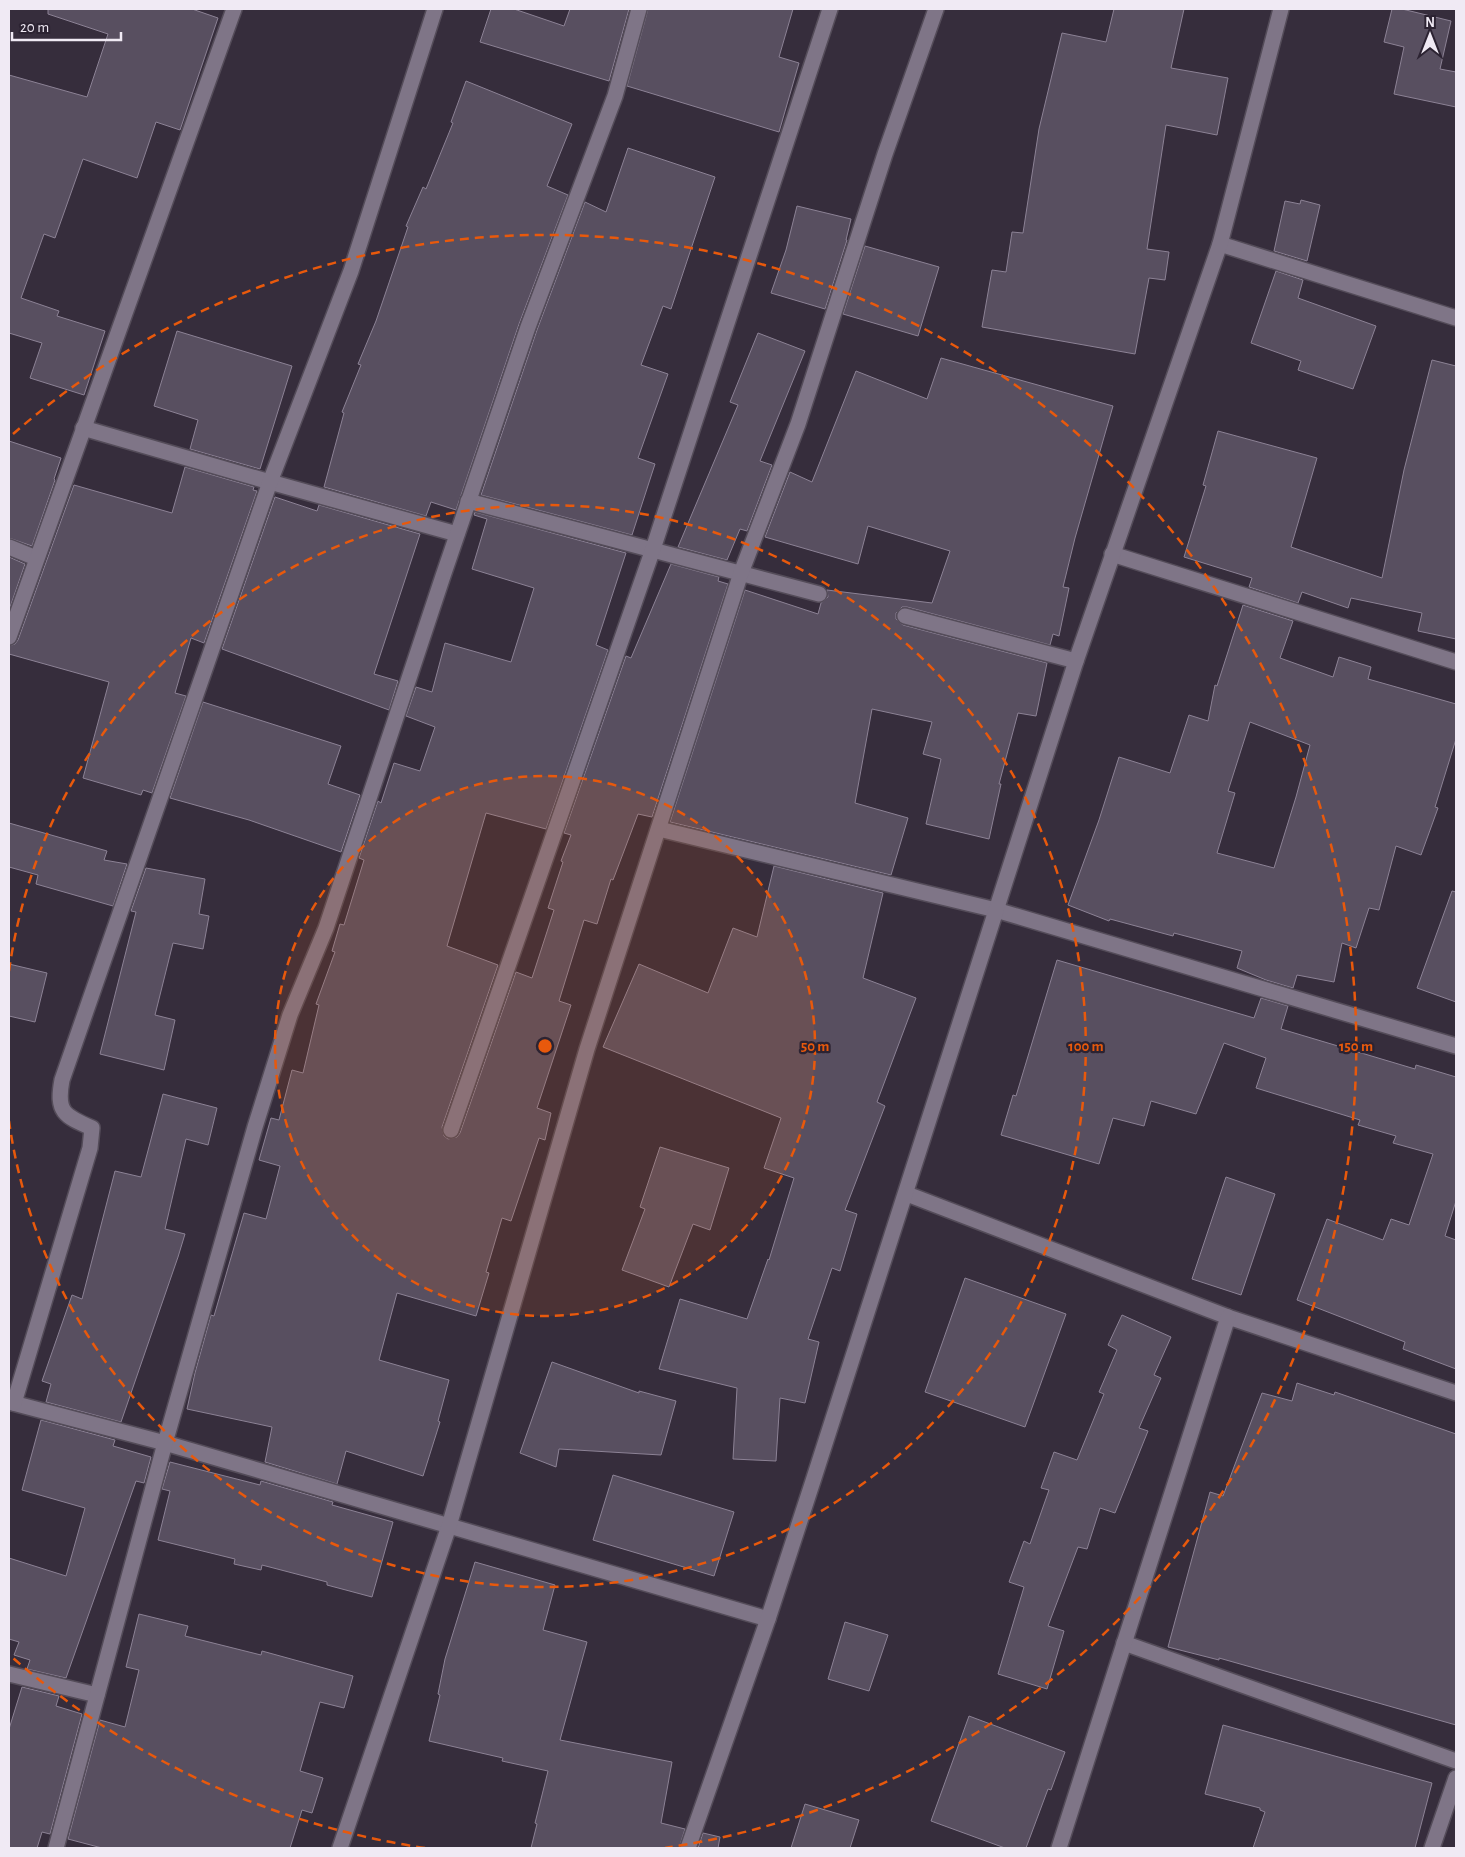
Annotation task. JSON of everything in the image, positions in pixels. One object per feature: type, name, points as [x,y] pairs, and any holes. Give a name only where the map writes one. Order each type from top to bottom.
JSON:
[{"type":"street","points":[[9,636],[234,9]]},
{"type":"street","points":[[435,9],[351,271],[270,482],[62,1080],[59,1096],[62,1109],[71,1119],[92,1128],[90,1148],[11,1402],[165,1443],[768,1619]]},
{"type":"street","points":[[56,1848],[165,1443],[255,1127],[290,1015],[326,928],[528,327],[615,96],[639,9]]},
{"type":"street","points":[[451,1130],[654,550],[830,9]]},
{"type":"street","points":[[340,1848],[449,1526],[587,1049],[742,573],[798,424],[879,173],[936,9]]},
{"type":"street","points":[[688,1848],[768,1619],[907,1194],[1076,661],[1220,244],[1281,9]]},
{"type":"street","points":[[1220,244],[1456,318]]},
{"type":"street","points":[[83,428],[458,534]]},
{"type":"street","points":[[468,501],[819,594]]},
{"type":"street","points":[[9,547],[36,558]]},
{"type":"street","points":[[1112,554],[1456,662]]},
{"type":"street","points":[[906,616],[1076,661]]},
{"type":"street","points":[[659,829],[996,910],[1456,1046]]},
{"type":"street","points":[[907,1194],[1228,1317],[1456,1393]]},
{"type":"street","points":[[1059,1848],[1228,1317]]},
{"type":"street","points":[[1124,1643],[1456,1760]]},
{"type":"street","points":[[9,1674],[98,1695]]},
{"type":"street","points":[[1432,1848],[1456,1778]]},
{"type":"building","points":[[48,9],[192,9],[218,18],[180,130],[156,122],[137,178],[83,159],[55,238],[44,234],[21,298],[59,311],[57,316],[105,331],[84,395],[30,378],[42,343],[9,333],[9,75],[87,97],[108,34],[48,14]]},
{"type":"building","points":[[491,9],[514,9],[564,26],[570,9],[629,9],[609,81],[480,42]]},
{"type":"building","points":[[648,9],[793,9],[779,57],[799,63],[779,132],[627,86]]},
{"type":"building","points":[[1114,9],[1184,9],[1171,68],[1228,78],[1217,135],[1166,125],[1147,249],[1169,252],[1165,280],[1149,278],[1135,354],[982,327],[992,270],[1006,272],[1012,232],[1023,233],[1039,129],[1062,33],[1106,42]]},
{"type":"building","points":[[1392,9],[1402,9],[1451,21],[1440,69],[1456,72],[1456,107],[1394,94],[1404,47],[1384,42]]},
{"type":"building","points":[[466,81],[572,124],[547,186],[568,195],[519,324],[456,510],[431,502],[426,516],[324,487],[344,413],[342,412],[361,365],[358,364],[376,321],[408,227],[406,226],[423,187],[426,189],[453,123],[451,122]]},
{"type":"building","points":[[628,148],[715,177],[671,309],[663,306],[641,365],[668,374],[638,458],[655,464],[632,535],[481,495],[537,330],[585,202],[606,212]]},
{"type":"building","points":[[1301,200],[1320,205],[1307,261],[1274,251],[1285,201],[1300,204]]},
{"type":"building","points":[[797,206],[851,219],[847,240],[825,309],[771,293],[786,250]]},
{"type":"building","points":[[865,246],[939,267],[918,336],[843,314]]},
{"type":"building","points":[[1276,271],[1303,280],[1298,298],[1376,326],[1353,389],[1298,370],[1301,361],[1251,343]]},
{"type":"building","points":[[177,331],[292,366],[260,469],[190,449],[198,420],[154,406]]},
{"type":"building","points":[[758,333],[805,351],[760,461],[772,465],[747,531],[740,529],[727,560],[678,547],[738,405],[730,402]]},
{"type":"building","points":[[941,358],[1113,406],[1063,587],[1069,588],[1059,636],[1053,634],[1050,645],[907,607],[902,607],[896,613],[896,619],[903,625],[1047,663],[1036,716],[1018,713],[999,784],[1001,784],[989,839],[926,824],[941,759],[923,754],[932,722],[872,709],[855,803],[908,818],[891,875],[670,822],[745,590],[818,614],[821,603],[828,597],[827,590],[932,603],[950,551],[868,526],[858,564],[765,537],[790,472],[812,482],[856,371],[927,399]]},
{"type":"building","points":[[1432,360],[1456,366],[1456,639],[1418,631],[1422,613],[1351,598],[1348,608],[1302,592],[1298,603],[1249,587],[1252,578],[1184,557],[1206,486],[1203,485],[1218,431],[1317,458],[1291,547],[1382,578],[1404,470]]},
{"type":"building","points":[[9,441],[61,458],[32,546],[9,538]]},
{"type":"building","points":[[185,467],[254,487],[253,490],[257,491],[204,643],[191,638],[175,693],[186,696],[152,793],[143,790],[141,795],[83,778],[109,682],[9,654],[9,646],[15,644],[18,640],[74,485],[172,513]]},
{"type":"building","points":[[275,497],[317,511],[319,505],[420,534],[374,674],[398,681],[389,710],[222,649]]},
{"type":"building","points":[[475,512],[626,553],[596,645],[608,650],[546,829],[486,813],[447,946],[498,965],[442,1127],[444,1136],[448,1139],[457,1137],[460,1133],[516,972],[532,978],[554,910],[548,908],[563,862],[561,861],[571,835],[564,833],[626,656],[631,658],[671,564],[719,577],[718,581],[728,584],[652,817],[638,814],[613,880],[611,879],[597,924],[584,920],[559,1001],[571,1005],[537,1108],[551,1113],[545,1140],[539,1138],[511,1221],[502,1218],[486,1272],[489,1273],[476,1316],[397,1293],[379,1360],[449,1380],[438,1421],[440,1422],[423,1476],[346,1451],[337,1484],[265,1462],[272,1427],[187,1409],[211,1315],[214,1316],[244,1213],[266,1219],[280,1166],[259,1160],[271,1118],[279,1120],[292,1070],[303,1073],[319,1005],[316,1004],[335,952],[332,951],[340,924],[344,925],[364,860],[359,858],[378,801],[381,803],[394,763],[420,771],[435,727],[406,716],[416,687],[432,692],[445,643],[511,662],[534,588],[472,569],[487,519],[474,515]]},
{"type":"building","points":[[9,557],[25,564],[9,610]]},
{"type":"building","points":[[1243,605],[1293,621],[1280,658],[1333,677],[1339,657],[1371,667],[1368,679],[1456,704],[1456,739],[1435,807],[1438,808],[1421,855],[1396,846],[1379,910],[1369,908],[1356,948],[1342,943],[1334,982],[1297,975],[1293,988],[1266,980],[1237,968],[1242,951],[1174,933],[1173,936],[1110,919],[1109,921],[1068,905],[1099,820],[1119,757],[1170,773],[1189,715],[1208,721],[1215,685],[1217,686]],"holes":[[[1250,722],[1310,745],[1274,868],[1217,853],[1235,793],[1228,791]]]},
{"type":"building","points":[[203,702],[341,746],[328,784],[360,795],[341,852],[249,820],[170,798]]},
{"type":"building","points":[[9,823],[107,851],[104,860],[127,864],[113,906],[36,884],[38,875],[9,867]]},
{"type":"building","points":[[774,866],[883,893],[863,978],[916,998],[877,1102],[885,1106],[845,1210],[857,1214],[840,1271],[832,1268],[808,1339],[819,1342],[805,1403],[780,1398],[776,1461],[733,1459],[737,1388],[659,1369],[680,1299],[747,1319],[769,1260],[794,1178],[764,1168],[781,1118],[603,1047],[639,964],[708,993],[733,928],[757,937]]},
{"type":"building","points":[[146,868],[205,879],[199,914],[209,916],[203,949],[173,943],[155,1015],[175,1020],[164,1070],[100,1054],[136,912],[131,911]]},
{"type":"building","points":[[1452,891],[1456,892],[1456,1002],[1417,988]]},
{"type":"building","points":[[1057,960],[1254,1018],[1261,998],[1288,1006],[1281,1029],[1415,1069],[1416,1065],[1456,1077],[1456,1201],[1445,1236],[1456,1240],[1456,1369],[1403,1349],[1405,1342],[1297,1300],[1327,1219],[1383,1240],[1391,1219],[1409,1225],[1433,1154],[1393,1143],[1396,1136],[1358,1125],[1360,1120],[1256,1088],[1266,1058],[1224,1043],[1196,1114],[1151,1101],[1144,1126],[1113,1118],[1099,1164],[1001,1135],[1013,1095],[1016,1096]]},
{"type":"building","points":[[9,964],[47,973],[35,1022],[9,1016]]},
{"type":"building","points":[[163,1094],[217,1108],[208,1145],[186,1139],[165,1229],[185,1234],[121,1422],[46,1402],[51,1384],[42,1381],[72,1295],[82,1299],[115,1171],[141,1177]]},
{"type":"building","points":[[660,1147],[729,1168],[710,1230],[693,1224],[669,1287],[622,1270],[645,1209],[640,1207]]},
{"type":"building","points":[[1226,1177],[1275,1194],[1241,1295],[1192,1279]]},
{"type":"building","points":[[965,1278],[1066,1314],[1025,1427],[925,1392]]},
{"type":"building","points":[[1122,1315],[1171,1337],[1154,1375],[1161,1378],[1139,1428],[1148,1431],[1115,1513],[1100,1508],[1087,1549],[1078,1547],[1048,1626],[1064,1631],[1047,1689],[998,1674],[1024,1587],[1009,1582],[1024,1541],[1030,1544],[1049,1490],[1041,1488],[1054,1452],[1077,1460],[1104,1394],[1099,1392],[1117,1350],[1108,1345]]},
{"type":"building","points":[[552,1362],[639,1393],[639,1391],[676,1401],[661,1455],[559,1449],[556,1467],[520,1453]]},
{"type":"building","points":[[1297,1383],[1334,1395],[1335,1392],[1456,1434],[1456,1725],[1219,1658],[1219,1660],[1168,1647],[1210,1492],[1223,1496],[1262,1393],[1292,1401]]},
{"type":"building","points":[[41,1420],[115,1440],[113,1446],[151,1457],[144,1483],[136,1481],[66,1678],[27,1669],[30,1660],[14,1655],[19,1642],[9,1639],[9,1558],[66,1576],[85,1508],[22,1490]]},
{"type":"building","points":[[170,1462],[260,1485],[261,1481],[333,1502],[332,1505],[393,1522],[372,1597],[327,1585],[327,1582],[262,1565],[261,1570],[234,1564],[235,1559],[158,1540],[170,1491],[162,1489]]},
{"type":"building","points":[[613,1475],[734,1512],[714,1576],[593,1540]]},
{"type":"building","points":[[475,1562],[555,1585],[543,1630],[587,1642],[560,1740],[672,1762],[661,1823],[685,1829],[679,1848],[531,1848],[548,1771],[502,1761],[503,1758],[429,1741],[440,1695],[438,1694],[445,1659]]},
{"type":"building","points":[[139,1614],[188,1626],[185,1636],[261,1655],[262,1651],[353,1676],[344,1708],[320,1702],[300,1771],[323,1778],[312,1813],[302,1810],[290,1848],[102,1848],[68,1839],[100,1720],[125,1727],[139,1670],[126,1667]]},
{"type":"building","points":[[845,1622],[888,1635],[869,1691],[828,1679]]},
{"type":"building","points":[[22,1687],[59,1696],[56,1706],[82,1714],[50,1834],[42,1832],[37,1848],[9,1848],[9,1729]]},
{"type":"building","points":[[969,1716],[1065,1752],[1051,1790],[1048,1789],[1026,1848],[1005,1848],[931,1821]]},
{"type":"building","points":[[1223,1725],[1432,1783],[1415,1848],[1253,1848],[1265,1812],[1260,1810],[1260,1808],[1205,1794]]},
{"type":"building","points":[[805,1804],[859,1820],[850,1848],[791,1848]]},
{"type":"building","points":[[703,1833],[720,1837],[718,1848],[698,1848]]}]
